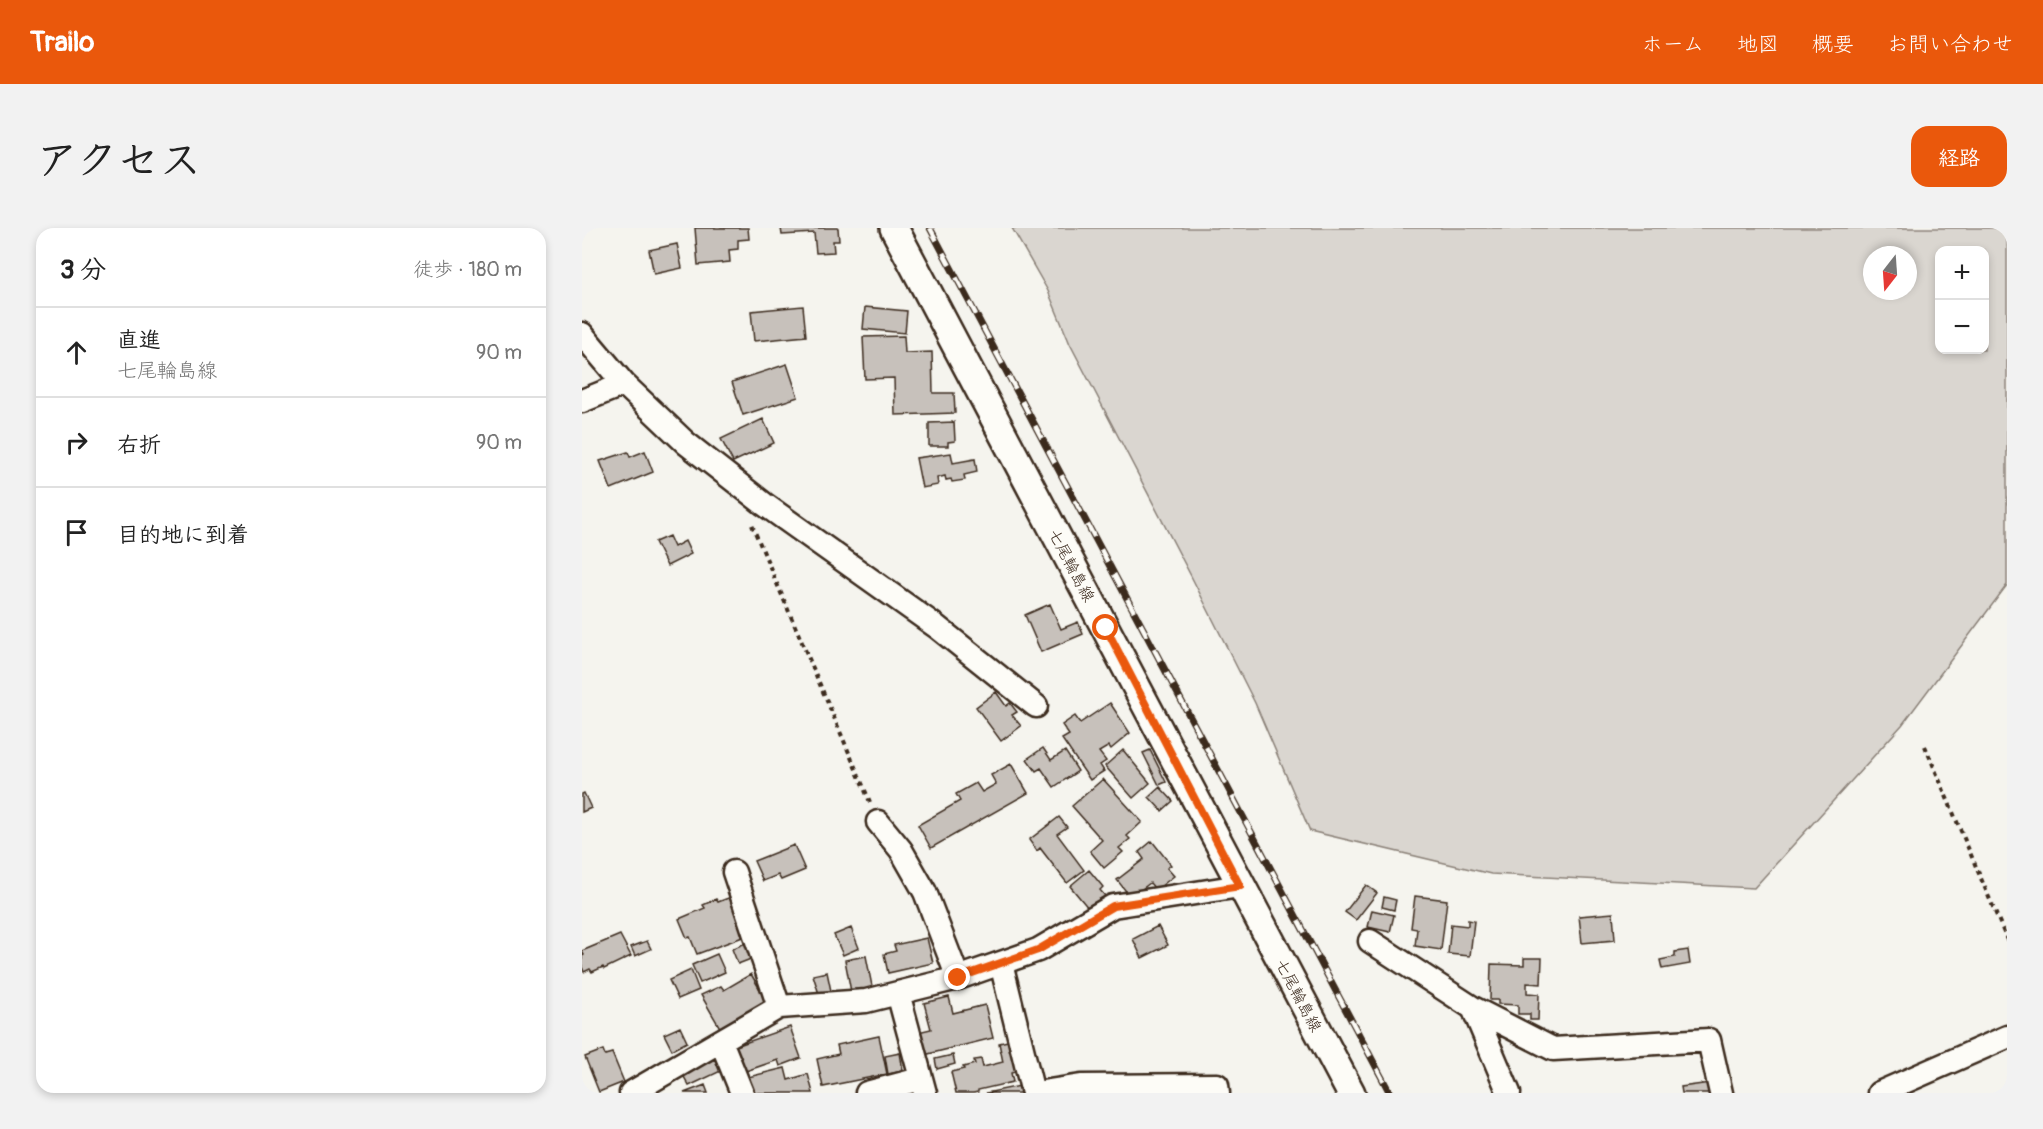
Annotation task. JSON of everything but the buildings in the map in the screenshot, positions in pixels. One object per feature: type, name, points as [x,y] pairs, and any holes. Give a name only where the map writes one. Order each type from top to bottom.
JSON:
[{"type":"main road","name":"七尾輪島線","points":[[894,228],[1351,1093]]},
{"type":"street","points":[[582,334],[624,384],[686,443],[764,504],[937,627],[1036,706]]},
{"type":"street","points":[[582,401],[624,384]]},
{"type":"street","points":[[878,822],[901,850],[925,892],[958,978]]},
{"type":"street","points":[[734,872],[779,1007]]},
{"type":"street","points":[[632,1093],[779,1007],[866,1001],[958,978],[1038,950],[1113,906],[1240,886]]},
{"type":"street","points":[[1370,941],[1473,1008],[1553,1049],[1709,1040],[1721,1093]]},
{"type":"street","points":[[1001,963],[1034,1093],[1081,1086],[1217,1085],[1218,1093]]},
{"type":"street","points":[[867,1093],[922,1086],[898,993]]},
{"type":"street","points":[[1473,1008],[1509,1093]]},
{"type":"street","points":[[1879,1093],[2007,1037]]},
{"type":"street","points":[[721,1041],[742,1093]]},
{"type":"path","points":[[750,519],[878,822]]},
{"type":"path","points":[[1925,746],[2007,940]]},
{"type":"shaded area","points":[[1012,228],[2007,228],[2007,585],[1902,725],[1754,888],[1491,874],[1310,831],[1255,703],[1070,344],[1048,291]]},
{"type":"railway","points":[[930,228],[1390,1093]]},
{"type":"route","points":[[958,978],[1038,950],[1113,906],[1240,886],[1106,628]]}]
